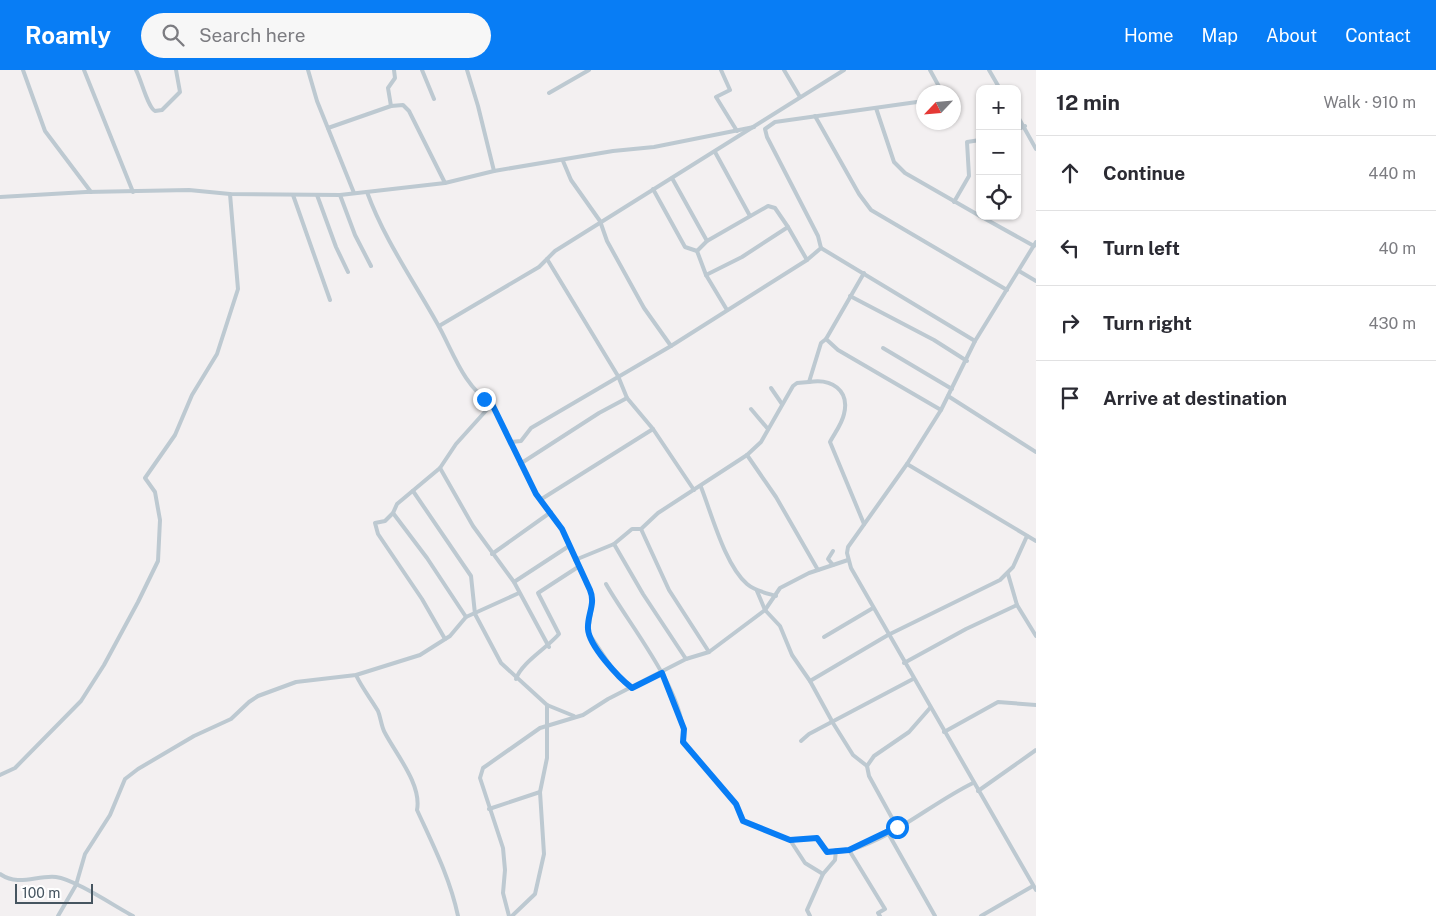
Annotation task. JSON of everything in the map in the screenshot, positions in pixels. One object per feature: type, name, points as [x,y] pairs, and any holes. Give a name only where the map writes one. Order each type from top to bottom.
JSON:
[{"type":"street","points":[[23,70],[45,131],[91,192]]},
{"type":"street","points":[[84,70],[132,192]]},
{"type":"street","points":[[136,70],[145,89],[149,106],[155,111],[162,110],[180,92],[176,70]]},
{"type":"street","points":[[308,70],[317,101],[354,193]]},
{"type":"street","points":[[391,106],[388,88],[395,78],[394,70]]},
{"type":"street","points":[[422,70],[434,99]]},
{"type":"street","points":[[466,70],[478,106],[494,171]]},
{"type":"street","points":[[549,93],[589,70]]},
{"type":"street","points":[[721,70],[730,90],[716,97],[737,131]]},
{"type":"street","points":[[784,70],[800,97]]},
{"type":"street","points":[[438,326],[539,267],[554,251],[844,70]]},
{"type":"street","points":[[930,70],[938,85]]},
{"type":"street","points":[[989,70],[998,85]]},
{"type":"street","points":[[916,102],[775,122],[765,129],[767,137],[818,236],[821,248],[975,341]]},
{"type":"street","points":[[328,128],[391,106],[403,105],[409,111],[445,182]]},
{"type":"street","points":[[876,108],[894,162],[905,173],[976,214]]},
{"type":"street","points":[[815,116],[871,210],[1008,290]]},
{"type":"street","points":[[1021,120],[1036,149]]},
{"type":"street","points":[[1021,128],[1025,126]]},
{"type":"street","points":[[0,198],[91,192],[188,190],[230,194],[340,195],[445,182],[494,171],[563,161],[754,127]]},
{"type":"street","points":[[954,202],[969,176],[967,142],[976,141]]},
{"type":"street","points":[[715,152],[750,216]]},
{"type":"street","points":[[563,161],[572,180],[600,222],[607,241],[644,308],[671,346]]},
{"type":"street","points":[[672,178],[707,241]]},
{"type":"street","points":[[653,189],[685,247],[697,251]]},
{"type":"street","points":[[367,192],[381,227],[438,326],[454,360],[484,399],[492,404],[520,464],[540,500],[551,512],[569,546],[593,599],[588,632],[618,677],[632,688]]},
{"type":"street","points":[[0,775],[15,768],[81,701],[104,665],[158,561],[159,514],[155,492],[145,478],[174,435],[192,395],[217,354],[236,298],[239,280],[230,194]]},
{"type":"street","points":[[293,194],[330,300]]},
{"type":"street","points":[[317,195],[336,247],[348,272]]},
{"type":"street","points":[[340,195],[355,235],[371,266]]},
{"type":"street","points":[[697,251],[707,241],[768,206],[772,206],[788,227],[807,260]]},
{"type":"street","points":[[981,916],[1035,888],[873,608],[848,560],[848,547],[907,464],[941,410],[975,341],[1035,244],[988,220]]},
{"type":"street","points":[[706,275],[742,257],[788,227]]},
{"type":"street","points":[[511,442],[521,441],[531,428],[671,346],[807,260],[821,248]]},
{"type":"street","points":[[697,251],[706,275],[727,310]]},
{"type":"street","points":[[546,259],[618,376],[627,398],[653,429],[694,490]]},
{"type":"street","points":[[1019,271],[1036,281]]},
{"type":"street","points":[[809,382],[820,342],[826,339],[864,274]]},
{"type":"street","points":[[850,296],[934,340],[966,361]]},
{"type":"street","points":[[826,339],[838,350],[941,410]]},
{"type":"street","points":[[883,348],[952,389]]},
{"type":"street","points":[[575,560],[614,544],[632,529],[641,529],[658,513],[701,487],[747,455],[760,442],[797,382],[822,379],[838,388],[845,400],[844,415],[830,442],[864,524]]},
{"type":"street","points":[[771,388],[782,404]]},
{"type":"street","points":[[948,396],[1036,452]]},
{"type":"street","points":[[520,464],[599,413],[627,398]]},
{"type":"street","points":[[445,639],[422,599],[378,534],[375,523],[385,521],[393,513],[397,504],[440,468],[456,444],[492,404]]},
{"type":"street","points":[[751,409],[768,429]]},
{"type":"street","points":[[540,500],[653,429]]},
{"type":"street","points":[[747,455],[776,497],[818,570]]},
{"type":"street","points":[[907,464],[1036,541]]},
{"type":"street","points":[[440,468],[454,496],[492,554],[514,582],[549,646]]},
{"type":"street","points":[[701,487],[728,556],[738,574],[748,585],[757,591],[776,596]]},
{"type":"street","points":[[413,491],[471,576],[474,614],[501,663],[516,679],[547,705],[574,716],[583,716],[608,699],[662,673],[686,659],[709,652],[765,610],[780,588],[818,570],[848,560]]},
{"type":"street","points":[[492,554],[551,512]]},
{"type":"street","points":[[393,513],[427,558],[466,617]]},
{"type":"street","points":[[641,529],[669,590],[709,652]]},
{"type":"street","points":[[810,681],[888,635],[977,593],[1008,574],[1028,536]]},
{"type":"street","points":[[614,544],[643,594],[686,659]]},
{"type":"street","points":[[514,582],[569,546]]},
{"type":"street","points":[[833,551],[828,558],[833,565]]},
{"type":"street","points":[[516,679],[519,669],[549,646],[559,634],[538,593],[578,567]]},
{"type":"street","points":[[1008,574],[1017,605],[1036,636]]},
{"type":"street","points":[[606,584],[662,673],[684,729],[683,742],[736,804],[743,821],[790,840],[817,838],[827,852],[849,850],[888,832],[943,798],[974,783]]},
{"type":"street","points":[[757,591],[765,610],[780,626],[792,655],[810,681],[833,722],[854,755],[867,766]]},
{"type":"street","points":[[58,916],[76,885],[86,854],[110,815],[125,779],[138,769],[194,736],[232,719],[248,702],[258,696],[296,682],[356,675],[420,655],[445,639],[466,617],[519,593]]},
{"type":"street","points":[[904,663],[966,629],[1017,605]]},
{"type":"street","points":[[824,637],[873,608]]},
{"type":"street","points":[[356,675],[370,702],[378,712],[383,730],[412,783],[418,801],[416,810],[439,862],[448,875],[458,916]]},
{"type":"street","points":[[801,741],[913,679]]},
{"type":"street","points":[[944,732],[998,702],[1036,705]]},
{"type":"street","points":[[547,705],[546,727],[547,758],[540,792],[544,854],[535,894],[510,916],[503,893],[505,870],[503,848],[480,778],[483,768],[540,728],[546,727],[570,720],[574,716]]},
{"type":"street","points":[[897,827],[868,776],[867,766],[874,756],[908,732],[930,708]]},
{"type":"street","points":[[978,790],[1036,750]]},
{"type":"street","points":[[489,809],[540,792]]},
{"type":"street","points":[[888,832],[935,916]]},
{"type":"street","points":[[790,840],[805,863],[823,874]]},
{"type":"street","points":[[810,916],[807,910],[823,874],[835,860],[836,850]]},
{"type":"street","points":[[849,850],[885,909],[878,913],[880,916]]},
{"type":"street","points":[[0,874],[16,882],[57,877],[76,885],[133,916]]},
{"type":"route","points":[[484,399],[492,404],[536,494],[556,518],[590,590],[593,599],[588,632],[594,643],[618,677],[632,688],[662,673],[684,729],[683,742],[736,804],[743,821],[790,840],[817,838],[827,852],[849,850],[897,827]]}]
